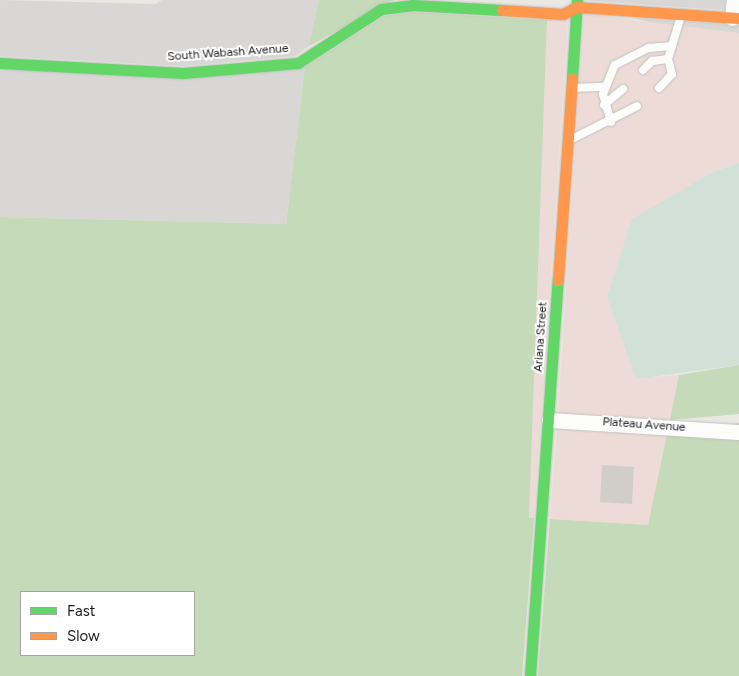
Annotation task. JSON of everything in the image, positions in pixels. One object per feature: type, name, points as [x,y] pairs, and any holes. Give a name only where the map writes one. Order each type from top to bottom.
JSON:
[{"type":"street","points":[[734,0],[735,18]]},
{"type":"street","name":"South Wabash Avenue","points":[[0,63],[183,73],[298,62],[381,9],[412,5],[563,14],[577,3],[735,18]]},
{"type":"street","name":"Ariana Street","points":[[530,676],[577,3]]},
{"type":"street","name":"Plateau Avenue","points":[[549,420],[739,432]]},
{"type":"lane","points":[[659,88],[672,74],[668,59],[682,14]]},
{"type":"lane","points":[[611,122],[604,105],[605,87],[615,64],[628,56],[672,46]]},
{"type":"lane","points":[[643,70],[652,61],[668,59]]},
{"type":"lane","points":[[571,88],[605,87]]},
{"type":"lane","points":[[604,105],[623,89]]},
{"type":"lane","points":[[568,141],[611,122],[637,106]]},
{"type":"shaded area","points":[[0,0],[155,4],[162,0],[319,0],[309,46],[295,56],[183,66],[0,56]]},
{"type":"shaded area","points":[[581,0],[726,0],[725,10]]},
{"type":"shaded area","points":[[584,14],[739,33],[739,163],[715,171],[636,378],[679,375],[670,420],[558,413]]},
{"type":"shaded area","points":[[633,18],[739,25],[739,33],[677,29]]},
{"type":"shaded area","points":[[547,20],[568,20],[534,518],[529,518]]},
{"type":"shaded area","points":[[305,67],[286,224],[0,217],[0,70]]},
{"type":"shaded area","points":[[739,163],[739,365],[636,379],[607,297],[632,219],[715,171]]},
{"type":"shaded area","points":[[557,427],[667,434],[648,525],[550,519]]},
{"type":"green space","points":[[319,0],[394,0],[309,46]]},
{"type":"green space","points":[[413,12],[547,20],[529,518],[534,518],[522,676],[0,676],[0,217],[286,224],[305,67],[384,16]]},
{"type":"green space","points":[[739,365],[739,414],[670,420],[679,375]]},
{"type":"green space","points":[[739,423],[739,676],[538,676],[550,519],[648,525],[667,434]]},
{"type":"building","points":[[602,465],[634,467],[632,504],[600,502]]},
{"type":"traffic: fast","points":[[572,78],[577,0]]},
{"type":"traffic: fast","points":[[0,63],[183,73],[298,63],[381,9],[412,5],[502,10]]},
{"type":"traffic: fast","points":[[530,676],[558,280]]},
{"type":"traffic: slow","points":[[502,10],[563,14],[577,7],[739,18]]},
{"type":"traffic: slow","points":[[558,280],[572,78]]}]
